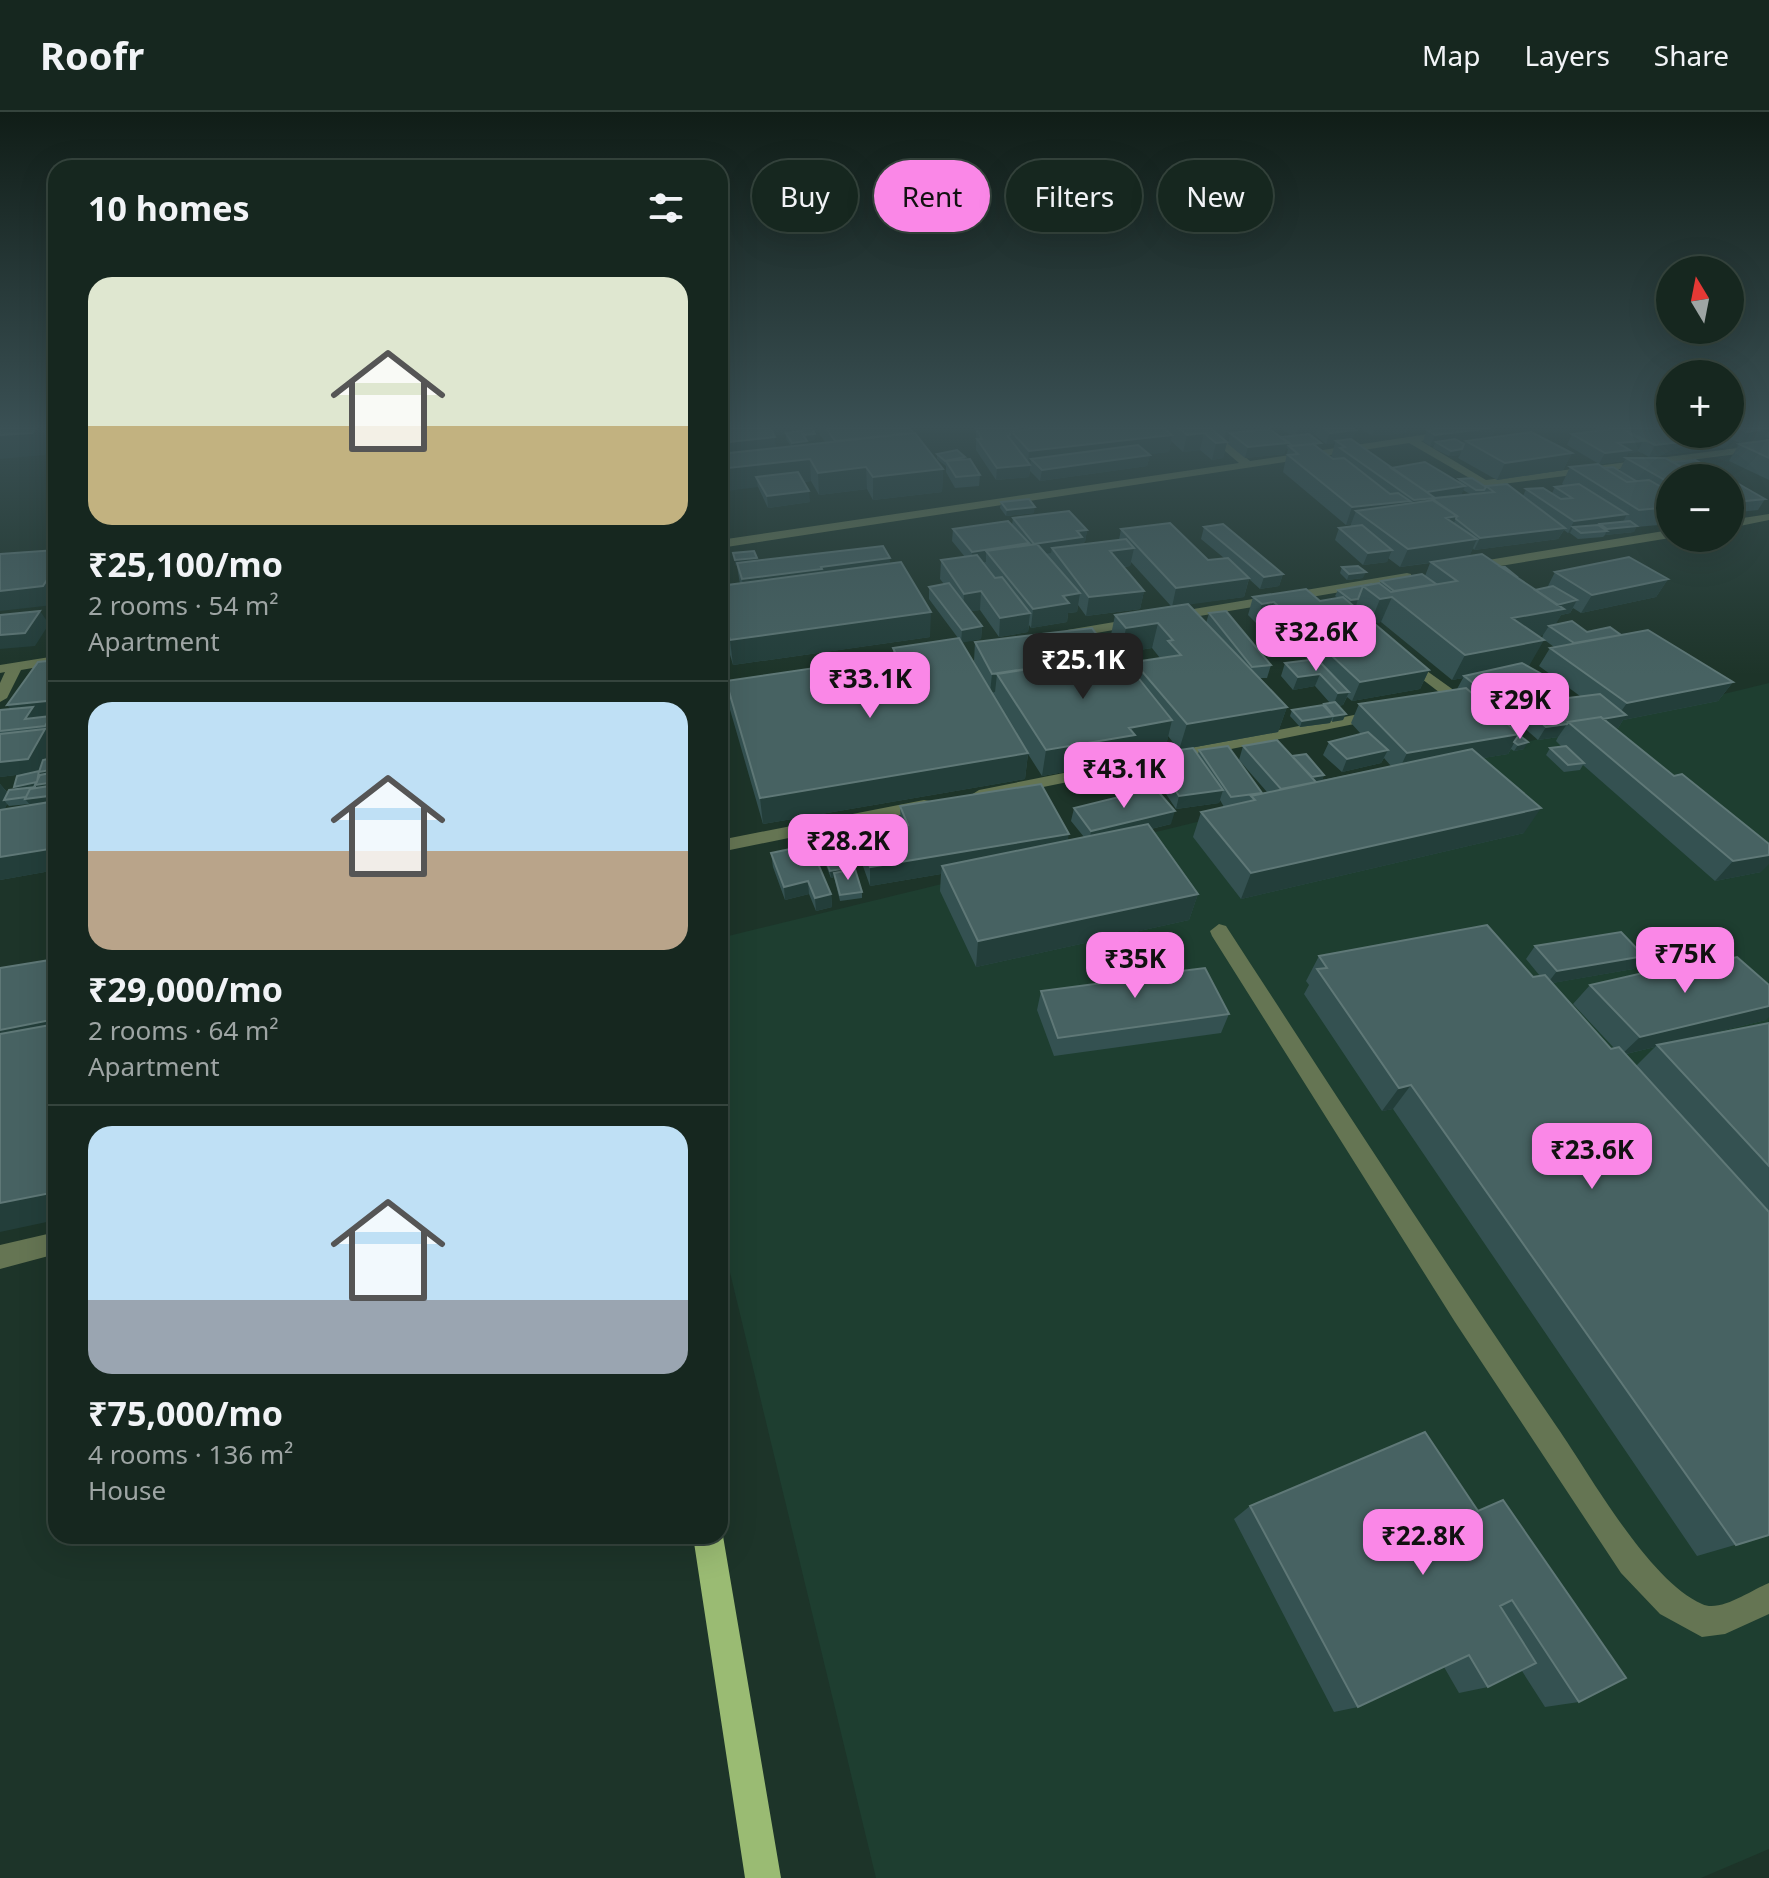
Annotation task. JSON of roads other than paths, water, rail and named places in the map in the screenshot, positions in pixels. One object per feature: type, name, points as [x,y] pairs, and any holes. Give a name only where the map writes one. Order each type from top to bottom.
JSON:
[{"type":"main road","points":[[709,1544],[763,1878]]},
{"type":"street","points":[[728,543],[944,510]]},
{"type":"street","points":[[1744,521],[1769,517]]},
{"type":"street","points":[[1563,534],[1584,548]]},
{"type":"street","points":[[1459,569],[1656,536]]},
{"type":"street","points":[[1162,618],[1428,574]]},
{"type":"street","points":[[1319,592],[1332,602]]},
{"type":"street","points":[[1051,636],[1146,621]]},
{"type":"street","points":[[1394,651],[1457,699],[1441,703]]},
{"type":"street","points":[[0,698],[8,668],[48,661]]},
{"type":"street","points":[[728,844],[1394,712]]},
{"type":"street","points":[[1219,931],[1464,1313],[1632,1562],[1671,1603],[1702,1622],[1725,1619],[1769,1598]]},
{"type":"street","points":[[0,1257],[48,1245]]}]
